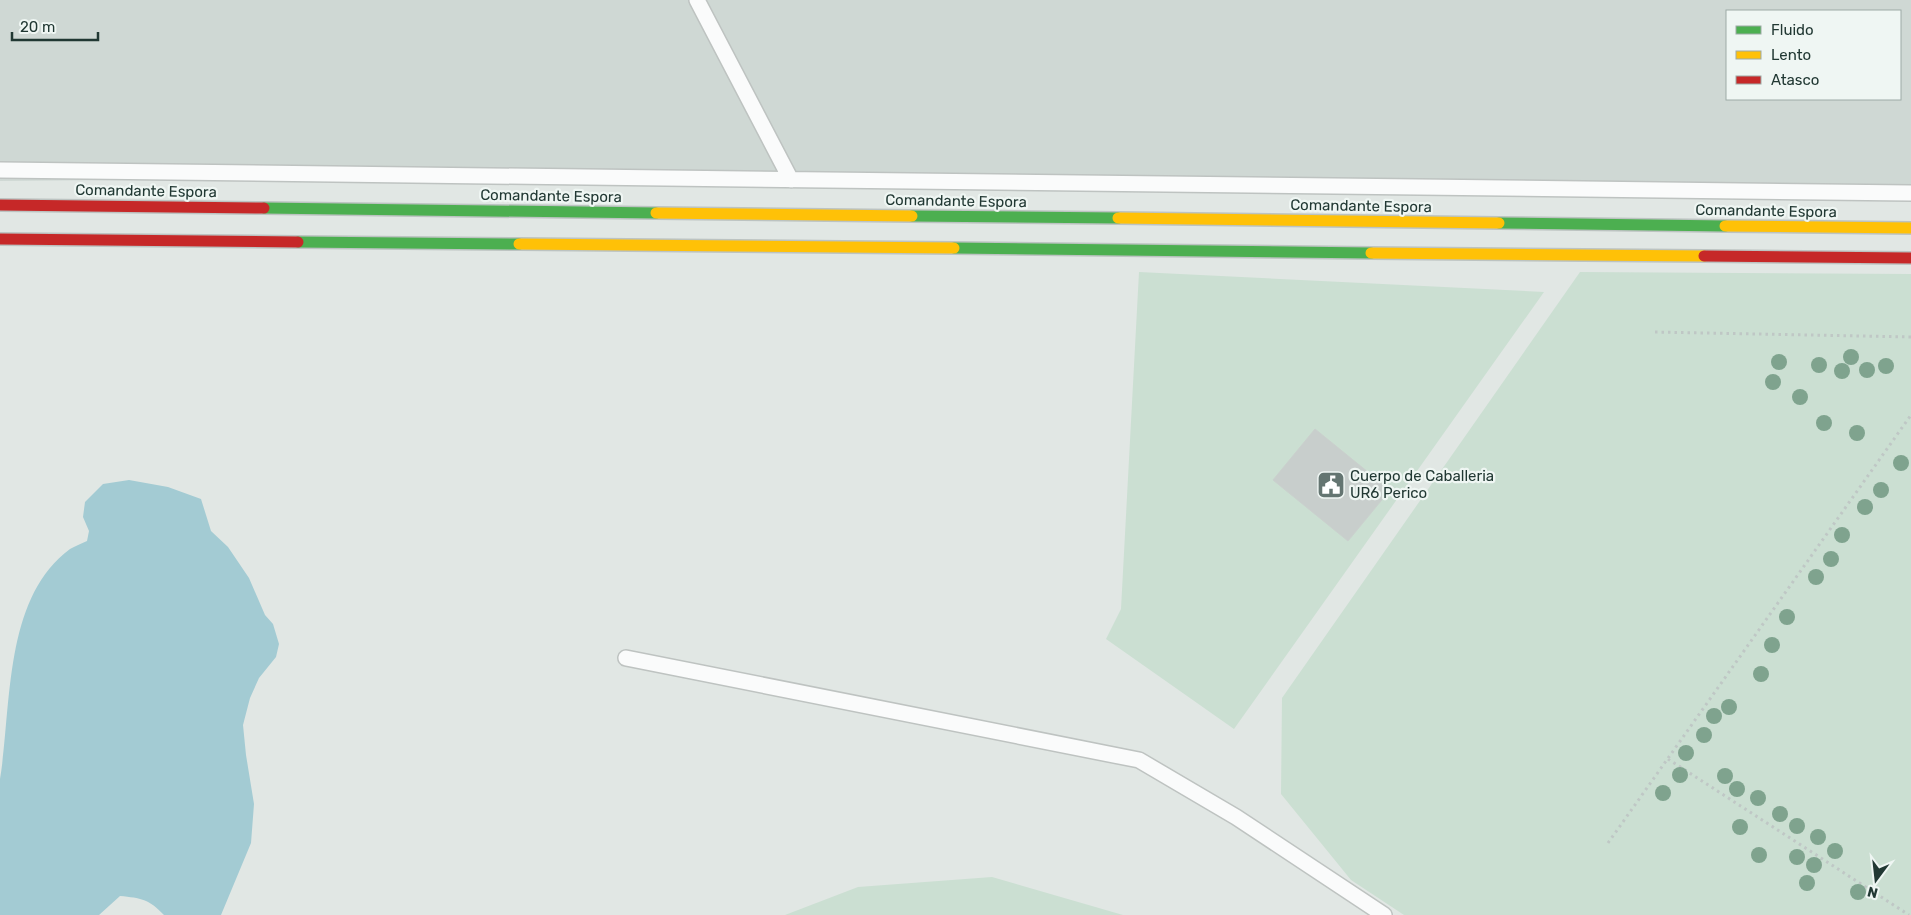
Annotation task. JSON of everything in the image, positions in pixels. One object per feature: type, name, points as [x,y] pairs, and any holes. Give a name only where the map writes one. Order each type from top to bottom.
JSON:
[{"type":"main road","name":"Comandante Espora","points":[[0,204],[1911,228]]},
{"type":"main road","points":[[0,239],[1911,258]]},
{"type":"lane","points":[[697,0],[791,180]]},
{"type":"lane","points":[[0,170],[1911,193]]},
{"type":"lane","points":[[626,658],[1139,760],[1236,817],[1384,915]]},
{"type":"path","points":[[1655,332],[1911,337]]},
{"type":"path","points":[[1608,843],[1911,415]]},
{"type":"path","points":[[1668,759],[1909,915]]},
{"type":"shaded area","points":[[0,0],[1911,0],[1911,196],[234,179],[0,181]]},
{"type":"green space","points":[[1139,272],[1544,292],[1234,729],[1106,639],[1121,609]]},
{"type":"green space","points":[[1580,272],[1911,274],[1911,915],[1404,915],[1351,880],[1281,794],[1282,698]]},
{"type":"green space","points":[[992,877],[1123,915],[785,915],[858,887]]},
{"type":"water","points":[[129,480],[168,487],[201,499],[211,531],[228,547],[249,578],[265,615],[273,624],[279,644],[276,657],[259,678],[250,698],[243,725],[254,804],[251,843],[221,915],[164,915],[149,902],[120,896],[99,915],[0,915],[0,779],[14,655],[22,624],[32,595],[48,570],[70,549],[87,541],[89,531],[83,517],[85,502],[103,484]]},
{"type":"building","name":"Cuerpo de Caballeria UR6 Perico","points":[[1315,429],[1390,490],[1348,541],[1273,480]]},
{"type":"traffic: fast","points":[[264,208],[656,213]]},
{"type":"traffic: fast","points":[[912,216],[1118,218]]},
{"type":"traffic: fast","points":[[1499,223],[1725,226]]},
{"type":"traffic: fast","points":[[298,242],[519,244]]},
{"type":"traffic: fast","points":[[954,248],[1371,253]]},
{"type":"traffic: slow","points":[[656,213],[912,216]]},
{"type":"traffic: slow","points":[[1118,218],[1499,223]]},
{"type":"traffic: slow","points":[[1725,226],[1911,228]]},
{"type":"traffic: slow","points":[[519,244],[954,248]]},
{"type":"traffic: slow","points":[[1371,253],[1704,256]]},
{"type":"traffic: jam","points":[[0,205],[264,208]]},
{"type":"traffic: jam","points":[[0,239],[298,242]]},
{"type":"traffic: jam","points":[[1704,256],[1911,258]]},
{"type":"place","name":"Cuerpo de Caballeria UR6 Perico","points":[[1331,485]]}]
